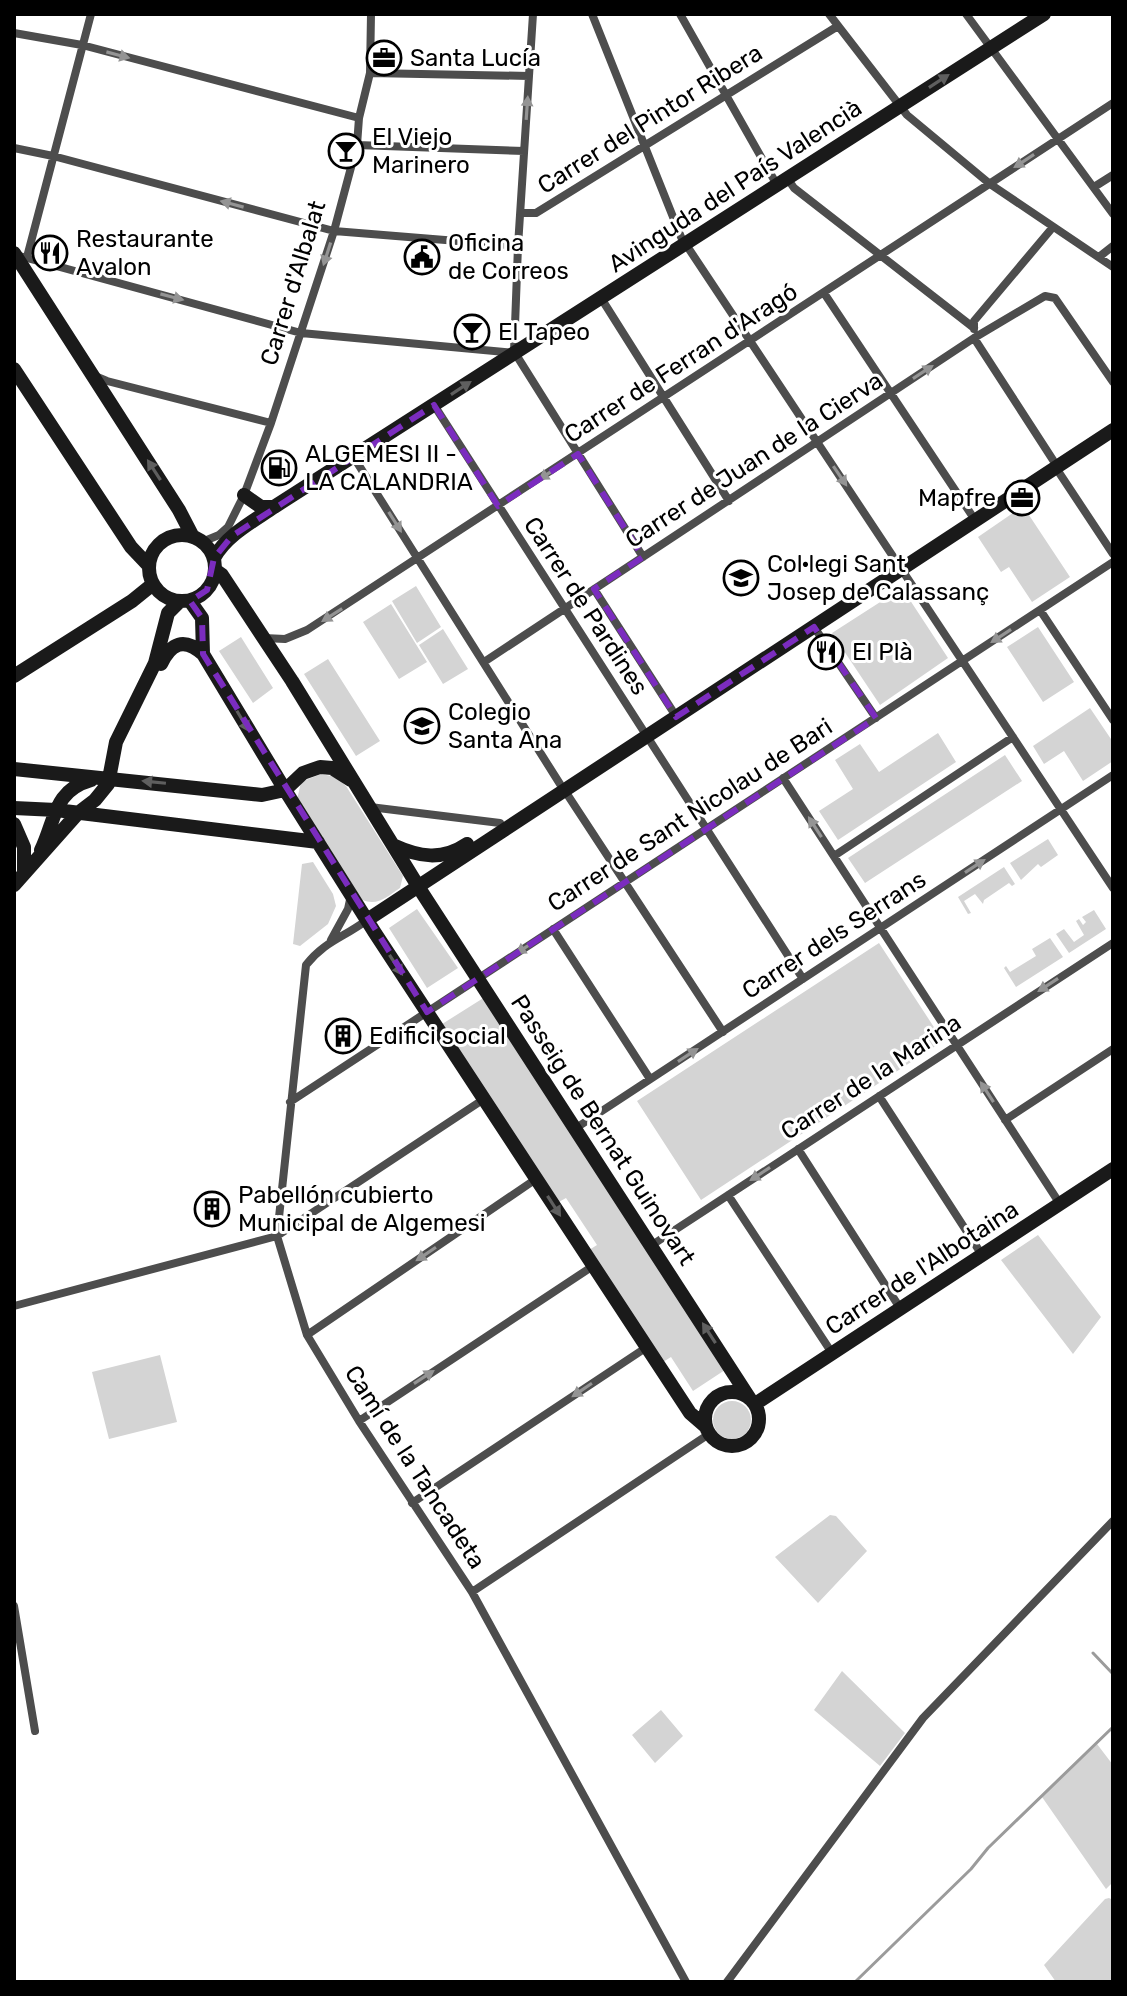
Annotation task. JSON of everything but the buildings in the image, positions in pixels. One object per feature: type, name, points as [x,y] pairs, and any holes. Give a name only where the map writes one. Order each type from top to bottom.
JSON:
[{"type":"street","points":[[19,255],[53,156],[91,14]]},
{"type":"street","name":"Carrer d'Albalat","points":[[198,540],[219,535],[228,527],[244,495],[301,333],[334,231],[357,145],[359,118],[370,73],[371,14]]},
{"type":"street","points":[[533,14],[518,246],[515,353],[643,557]]},
{"type":"street","points":[[592,14],[685,244],[1113,888]]},
{"type":"street","points":[[680,14],[724,95],[782,182],[794,188],[974,333],[1113,554]]},
{"type":"street","points":[[829,14],[898,107],[990,184],[1113,267]]},
{"type":"street","points":[[966,14],[1113,214]]},
{"type":"street","name":"Avinguda del País Valencià","points":[[214,564],[221,546],[274,507],[1044,14]]},
{"type":"street","name":"Carrer del Pintor Ribera","points":[[521,213],[536,213],[838,26]]},
{"type":"street","points":[[14,33],[82,45],[359,118]]},
{"type":"street","points":[[370,73],[529,76]]},
{"type":"street","name":"Carrer de Ferran d'Aragó","points":[[264,638],[285,639],[307,630],[1113,103]]},
{"type":"street","points":[[357,145],[524,151]]},
{"type":"street","points":[[14,148],[334,231],[518,246]]},
{"type":"street","points":[[1094,187],[1113,175]]},
{"type":"street","points":[[974,333],[974,321],[1053,227]]},
{"type":"street","points":[[1099,257],[1113,246]]},
{"type":"street","points":[[19,255],[301,333],[515,353]]},
{"type":"street","points":[[14,885],[78,813],[103,792],[110,778],[116,742],[155,663],[168,613],[207,590],[214,564],[19,255]]},
{"type":"street","points":[[824,293],[971,514]]},
{"type":"street","name":"Carrer de Juan de la Cierva","points":[[484,662],[890,394],[974,333],[1048,295],[1055,298],[1113,382]]},
{"type":"street","points":[[601,298],[729,501]]},
{"type":"street","points":[[14,369],[131,547],[149,566],[153,584],[169,599],[185,601],[202,618],[203,654]]},
{"type":"street","points":[[92,375],[271,423]]},
{"type":"street","name":"Carrer de Pardines","points":[[434,405],[803,979]]},
{"type":"street","points":[[644,734],[672,710],[899,566],[1054,464],[1113,420]]},
{"type":"street","points":[[367,920],[562,787],[814,627],[971,514],[1113,430]]},
{"type":"street","points":[[353,456],[562,787],[723,1032]]},
{"type":"street","points":[[244,495],[261,507],[274,507]]},
{"type":"street","points":[[149,566],[157,547],[164,541],[173,537],[198,540]]},
{"type":"street","name":"Carrer de Sant Nicolau de Bari","points":[[290,1102],[1113,562]]},
{"type":"street","name":"Passeig de Bernat Guinovart","points":[[214,564],[752,1402]]},
{"type":"street","points":[[14,676],[132,601],[153,584]]},
{"type":"street","points":[[594,589],[672,710]]},
{"type":"street","points":[[1040,610],[1113,720]]},
{"type":"street","points":[[814,627],[876,718]]},
{"type":"street","points":[[128,718],[148,691],[172,647],[185,644],[194,646],[203,654],[367,920],[690,1413],[717,1443],[729,1447],[747,1442],[758,1428],[759,1416],[752,1402],[735,1392],[718,1396],[706,1409],[707,1430]]},
{"type":"street","points":[[834,856],[1013,737]]},
{"type":"street","points":[[14,769],[262,795],[285,790],[303,773],[320,767],[332,768],[357,785]]},
{"type":"street","name":"Carrer dels Serrans","points":[[576,1128],[1113,775]]},
{"type":"street","points":[[783,778],[1060,1204]]},
{"type":"street","points":[[37,857],[56,810],[68,791],[94,779]]},
{"type":"street","points":[[392,844],[421,856],[442,856],[457,851],[562,787]]},
{"type":"street","points":[[370,807],[500,823]]},
{"type":"street","points":[[14,808],[56,810],[318,842]]},
{"type":"street","points":[[14,824],[24,847],[24,873]]},
{"type":"street","name":"Camí de la Tancadeta","points":[[331,940],[344,918],[351,895]]},
{"type":"street","name":"Camí de la Tancadeta","points":[[367,920],[318,949],[306,965],[277,1236],[307,1335],[359,1421],[472,1592],[686,1982]]},
{"type":"street","points":[[553,929],[650,1079]]},
{"type":"street","name":"Carrer de la Marina","points":[[652,1245],[1113,943]]},
{"type":"street","points":[[1005,1120],[1113,1049]]},
{"type":"street","points":[[879,1096],[982,1255]]},
{"type":"street","points":[[14,1306],[277,1236],[484,1099]]},
{"type":"street","points":[[798,1149],[900,1308]]},
{"type":"street","name":"Carrer de l'Albotaina","points":[[752,1402],[1113,1169]]},
{"type":"street","points":[[307,1335],[536,1179]]},
{"type":"street","points":[[728,1195],[832,1353]]},
{"type":"street","points":[[359,1421],[593,1266]]},
{"type":"street","points":[[412,1503],[647,1347]]},
{"type":"street","points":[[472,1592],[707,1430]]},
{"type":"street","points":[[727,1982],[923,1718],[1113,1521]]},
{"type":"street","points":[[14,1606],[35,1731]]},
{"type":"highlighted area","points":[[434,405],[498,506],[578,454],[643,557],[594,589],[676,717],[814,627],[876,718],[427,1012],[203,654],[202,618],[190,601],[207,590],[214,558],[232,536]]},
{"type":"shaded area","points":[[1023,506],[1070,577],[1032,602],[1009,567],[1001,572],[978,537]]},
{"type":"shaded area","points":[[416,586],[441,627],[417,643],[392,601]]},
{"type":"shaded area","points":[[902,588],[948,658],[880,705],[832,633]]},
{"type":"shaded area","points":[[391,604],[427,662],[399,679],[363,622]]},
{"type":"shaded area","points":[[1038,627],[1074,682],[1043,702],[1007,647]]},
{"type":"shaded area","points":[[443,629],[468,669],[443,684],[419,645]]},
{"type":"shaded area","points":[[241,637],[273,688],[253,703],[219,651]]},
{"type":"shaded area","points":[[328,659],[380,741],[356,756],[304,674]]},
{"type":"shaded area","points":[[1090,708],[1113,742],[1113,761],[1083,781],[1064,751],[1044,764],[1033,746]]},
{"type":"shaded area","points":[[938,733],[956,762],[838,840],[819,811],[853,789],[835,760],[860,744],[879,772]]},
{"type":"shaded area","points":[[1005,755],[1022,781],[865,883],[848,858]]},
{"type":"shaded area","points":[[321,774],[336,777],[346,786],[403,876],[400,888],[382,900],[362,900],[297,800],[301,782]]},
{"type":"shaded area","points":[[1048,839],[1058,855],[1041,867],[1038,864],[1021,880],[1010,863]]},
{"type":"shaded area","points":[[313,862],[333,894],[336,906],[328,924],[300,946],[293,944],[302,864]]},
{"type":"shaded area","points":[[1004,867],[1015,884],[1012,886],[1009,883],[984,900],[983,904],[975,894],[964,901],[971,913],[968,914],[958,897]]},
{"type":"shaded area","points":[[417,909],[458,968],[427,988],[389,928]]},
{"type":"shaded area","points":[[1094,910],[1106,929],[1069,953],[1056,934],[1064,929],[1074,942],[1084,935],[1076,921],[1079,919],[1083,925],[1086,922],[1082,917]]},
{"type":"shaded area","points":[[1050,938],[1063,957],[1016,987],[1004,968],[1006,966],[1010,972],[1036,956],[1032,949]]},
{"type":"shaded area","points":[[879,943],[943,1041],[701,1200],[637,1101]]},
{"type":"shaded area","points":[[485,997],[728,1368],[693,1391],[671,1357],[663,1362],[589,1250],[597,1245],[566,1198],[557,1203],[439,1026]]},
{"type":"shaded area","points":[[1038,1235],[1101,1317],[1073,1354],[1001,1260]]},
{"type":"shaded area","points":[[160,1355],[177,1422],[109,1439],[92,1372]]},
{"type":"shaded area","points":[[732,1401],[745,1407],[751,1420],[745,1433],[732,1439],[719,1433],[713,1420],[719,1407]]},
{"type":"shaded area","points":[[830,1515],[836,1516],[867,1551],[818,1603],[775,1557]]},
{"type":"shaded area","points":[[842,1671],[905,1733],[880,1766],[814,1710]]},
{"type":"shaded area","points":[[661,1710],[683,1736],[655,1763],[632,1735]]},
{"type":"shaded area","points":[[1097,1744],[1113,1765],[1113,1882],[1106,1889],[1042,1797]]},
{"type":"shaded area","points":[[1109,1898],[1113,1900],[1113,1982],[1056,1982],[1044,1965]]},
{"type":"waterway","points":[[1093,1653],[1113,1674]]},
{"type":"waterway","points":[[855,1982],[1113,1727]]},
{"type":"place","name":"Santa Lucía","points":[[384,58]]},
{"type":"place","name":"El Viejo Marinero","points":[[346,151]]},
{"type":"place","name":"Restaurante Avalon","points":[[50,253]]},
{"type":"place","name":"Oficina de Correos","points":[[422,257]]},
{"type":"place","name":"El Tapeo","points":[[472,332]]},
{"type":"place","name":"ALGEMESI II - LA CALANDRIA","points":[[279,468]]},
{"type":"place","name":"Mapfre","points":[[1022,498]]},
{"type":"place","name":"Col·legi Sant Josep de Calassanç","points":[[741,578]]},
{"type":"place","name":"El Plà","points":[[826,652]]},
{"type":"place","name":"Colegio Santa Ana","points":[[422,726]]},
{"type":"place","name":"Edifici social","points":[[343,1036]]},
{"type":"place","name":"Pabellón cubierto Municipal de Algemesi","points":[[212,1209]]}]
